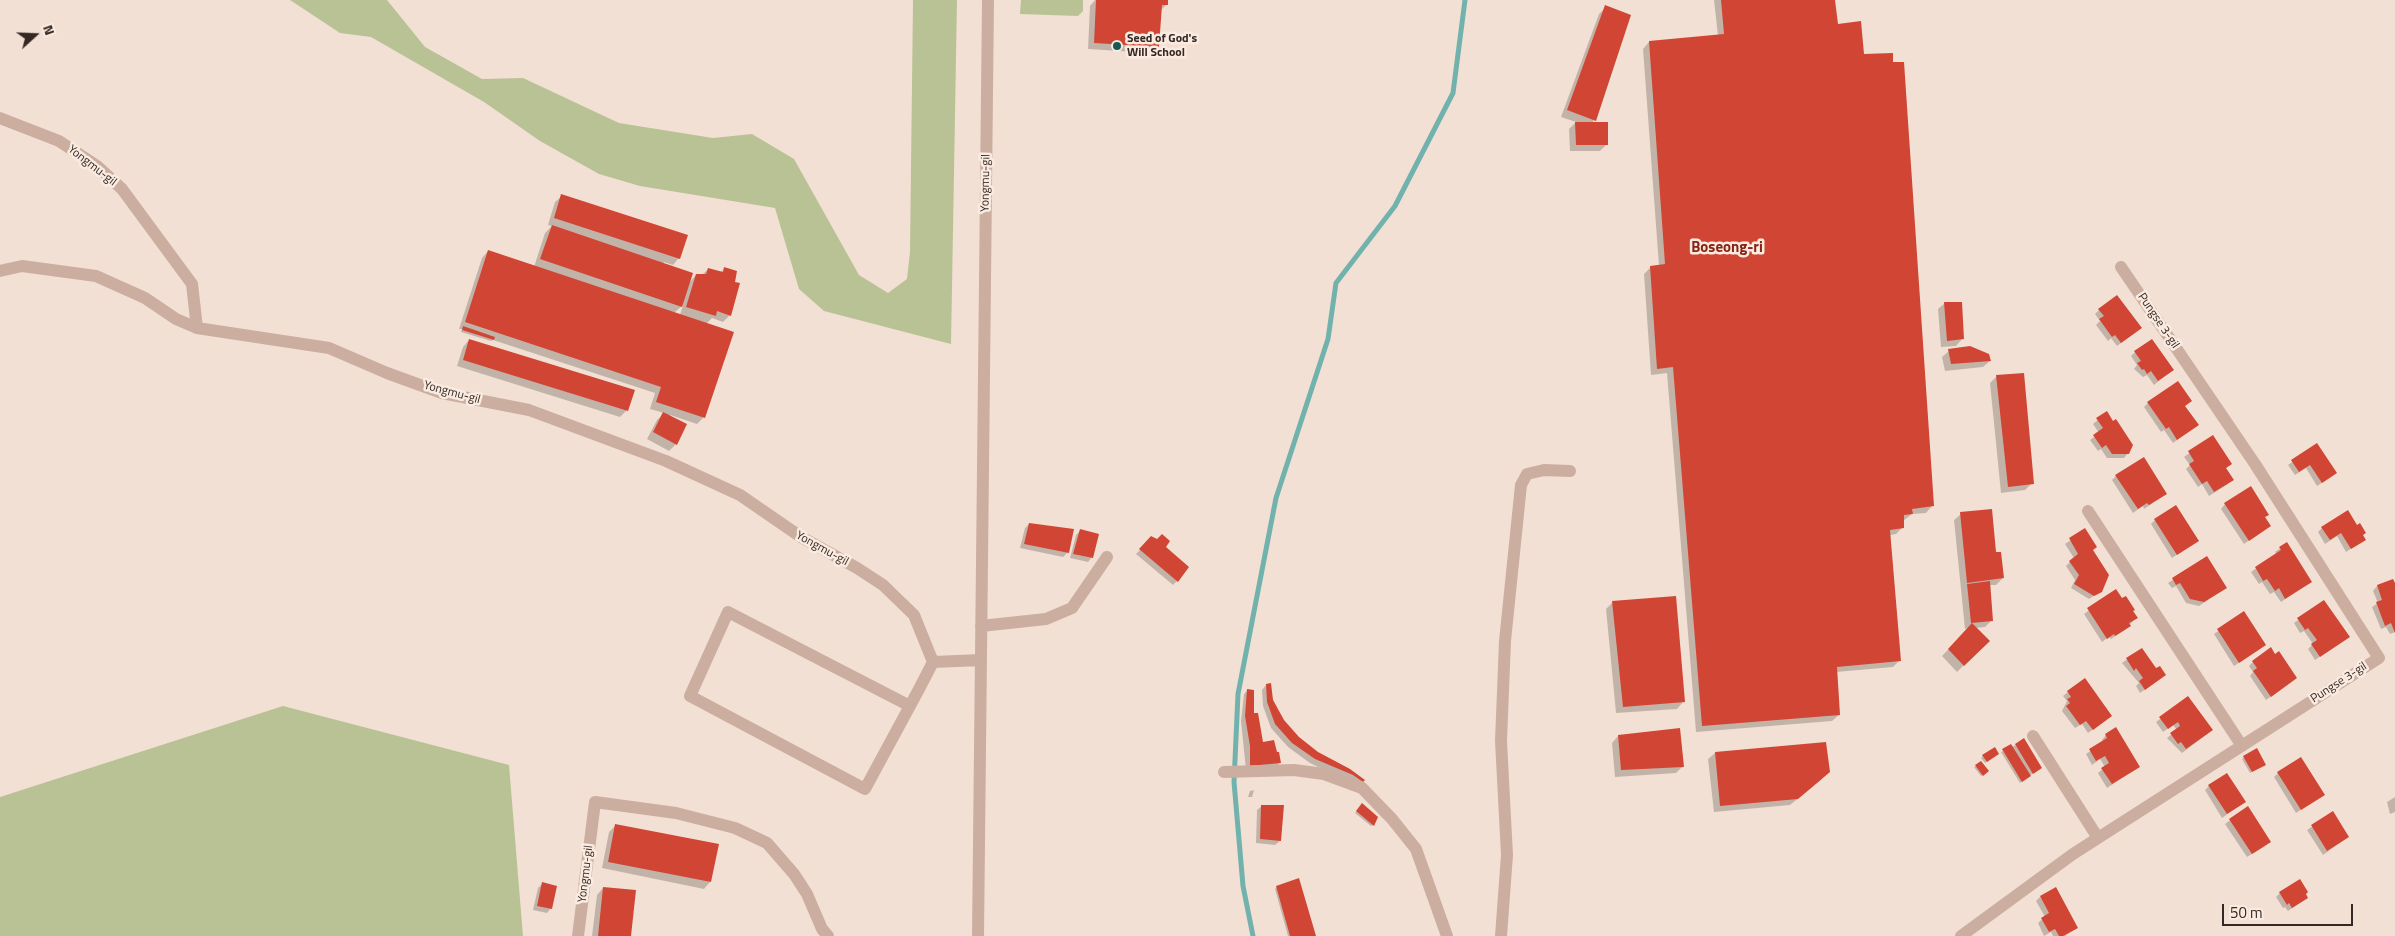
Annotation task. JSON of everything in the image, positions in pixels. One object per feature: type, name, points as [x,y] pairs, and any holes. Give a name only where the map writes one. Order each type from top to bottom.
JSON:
[{"type":"street","name":"Yongmu-gil","points":[[978,936],[988,0]]},
{"type":"street","name":"Yongmu-gil","points":[[0,118],[59,141],[97,166],[122,190],[192,284],[197,328],[330,348],[387,374],[442,393],[529,410],[666,462],[740,495],[795,534],[857,568],[883,585],[914,615],[933,662]]},
{"type":"street","points":[[0,271],[22,266],[96,276],[144,298],[176,319],[197,328]]},
{"type":"street","name":"Pungse 3-gil","points":[[1960,936],[2098,838],[2379,658],[2255,464],[2121,267]]},
{"type":"street","points":[[1501,936],[1507,855],[1501,741],[1504,651],[1521,485],[1528,474],[1544,470],[1570,471]]},
{"type":"street","points":[[2088,511],[2242,746]]},
{"type":"street","points":[[981,626],[1046,620],[1072,608],[1107,557]]},
{"type":"street","points":[[910,706],[728,612],[690,696],[866,789],[910,706],[933,662],[981,660]]},
{"type":"street","points":[[2034,736],[2098,838]]},
{"type":"street","points":[[1227,772],[1294,770],[1324,774],[1362,788],[1392,819],[1416,849],[1447,936]]},
{"type":"street","name":"Yongmu-gil","points":[[578,936],[595,802],[676,813],[735,828],[767,843],[794,874],[807,894],[822,929],[828,936]]},
{"type":"green space","points":[[290,0],[387,0],[425,47],[482,79],[523,78],[619,123],[713,138],[752,134],[794,159],[859,275],[888,293],[907,279],[910,252],[913,0],[957,0],[951,344],[824,311],[799,289],[775,208],[640,186],[599,174],[540,141],[484,102],[371,37],[340,33]]},
{"type":"green space","points":[[1021,0],[1083,0],[1083,11],[1078,16],[1020,14]]},
{"type":"green space","points":[[283,706],[509,765],[523,936],[0,936],[0,797]]},
{"type":"building","points":[[1096,0],[1168,0],[1168,5],[1162,5],[1159,47],[1094,43]]},
{"type":"building","points":[[1721,0],[1835,0],[1838,24],[1861,21],[1864,54],[1893,53],[1893,62],[1904,62],[1934,506],[1912,509],[1913,514],[1904,515],[1904,528],[1890,530],[1901,661],[1837,667],[1840,715],[1702,726],[1673,367],[1657,369],[1650,266],[1665,264],[1649,41],[1724,34]]},
{"type":"building","points":[[1605,5],[1631,15],[1596,121],[1567,110]]},
{"type":"building","points":[[1575,122],[1608,122],[1608,145],[1576,145]]},
{"type":"building","points":[[561,194],[688,235],[680,259],[554,218]]},
{"type":"building","points":[[552,225],[693,273],[682,307],[540,259]]},
{"type":"building","points":[[488,250],[734,332],[705,418],[656,402],[661,387],[465,322]]},
{"type":"building","points":[[724,267],[737,271],[735,282],[740,283],[731,316],[717,311],[716,316],[686,307],[696,274],[706,274],[708,268],[723,272]]},
{"type":"building","points":[[2117,295],[2142,328],[2121,343],[2115,335],[2112,337],[2099,319],[2104,316],[2098,309]]},
{"type":"building","points":[[1944,302],[1962,302],[1964,339],[1947,341]]},
{"type":"building","points":[[463,326],[495,337],[494,340],[462,330]]},
{"type":"building","points":[[469,339],[635,390],[628,411],[463,360]]},
{"type":"building","points":[[2152,339],[2174,370],[2158,381],[2151,371],[2147,374],[2144,369],[2142,370],[2137,363],[2141,361],[2134,351]]},
{"type":"building","points":[[1970,346],[1989,354],[1991,361],[1951,364],[1948,349]]},
{"type":"building","points":[[2024,373],[2034,484],[2008,487],[1996,375]]},
{"type":"building","points":[[2178,381],[2192,401],[2185,406],[2199,425],[2177,440],[2169,427],[2166,429],[2147,402]]},
{"type":"building","points":[[2107,411],[2113,421],[2116,419],[2133,445],[2129,454],[2112,454],[2106,445],[2102,448],[2093,435],[2103,428],[2096,418]]},
{"type":"building","points":[[663,412],[687,424],[677,445],[653,432]]},
{"type":"building","points":[[2213,435],[2232,464],[2226,468],[2234,480],[2214,492],[2207,481],[2202,484],[2189,464],[2194,461],[2188,451]]},
{"type":"building","points":[[2317,443],[2337,473],[2322,483],[2310,465],[2299,472],[2291,460]]},
{"type":"building","points":[[2144,457],[2167,494],[2149,505],[2147,503],[2138,509],[2115,475]]},
{"type":"building","points":[[2251,486],[2269,515],[2265,517],[2271,526],[2249,541],[2224,503]]},
{"type":"building","points":[[2176,505],[2199,541],[2177,555],[2154,519]]},
{"type":"building","points":[[1992,509],[1996,552],[2001,552],[2004,578],[1967,583],[1960,512]]},
{"type":"building","points":[[2348,510],[2357,525],[2360,523],[2366,533],[2363,535],[2366,540],[2351,549],[2341,533],[2330,540],[2321,527]]},
{"type":"building","points":[[1029,523],[1074,529],[1069,553],[1024,544]]},
{"type":"building","points":[[2085,528],[2097,547],[2093,550],[2109,575],[2102,592],[2094,596],[2074,584],[2079,575],[2069,561],[2078,554],[2069,538]]},
{"type":"building","points":[[1080,529],[1099,534],[1093,558],[1073,554]]},
{"type":"building","points":[[1162,534],[1170,541],[1166,547],[1189,567],[1178,582],[1139,549],[1151,536],[1157,539]]},
{"type":"building","points":[[2287,542],[2312,582],[2285,599],[2279,588],[2275,591],[2267,579],[2263,581],[2255,567],[2281,550],[2279,547]]},
{"type":"building","points":[[2207,556],[2227,588],[2204,602],[2190,599],[2180,583],[2176,585],[2172,578]]},
{"type":"building","points":[[2393,579],[2395,583],[2395,633],[2391,623],[2385,626],[2376,602],[2382,600],[2377,585]]},
{"type":"building","points":[[1990,581],[1993,621],[1971,623],[1967,584]]},
{"type":"building","points":[[2116,589],[2122,598],[2126,596],[2138,618],[2129,623],[2131,626],[2107,639],[2087,608]]},
{"type":"building","points":[[1676,596],[1685,702],[1623,707],[1612,601]]},
{"type":"building","points":[[2324,600],[2350,637],[2320,657],[2311,644],[2317,640],[2308,628],[2305,630],[2297,618]]},
{"type":"building","points":[[2244,611],[2266,645],[2239,663],[2217,629]]},
{"type":"building","points":[[1972,623],[1990,641],[1964,666],[1948,649]]},
{"type":"building","points":[[2271,647],[2275,654],[2279,651],[2297,678],[2271,697],[2253,671],[2257,668],[2252,661]]},
{"type":"building","points":[[2142,648],[2156,668],[2160,666],[2166,675],[2145,690],[2139,681],[2143,678],[2136,668],[2134,671],[2126,658]]},
{"type":"building","points":[[2085,678],[2112,716],[2093,730],[2086,721],[2080,725],[2066,706],[2070,703],[2067,699],[2071,697],[2067,691]]},
{"type":"building","points":[[1271,683],[1273,700],[1284,720],[1299,737],[1318,752],[1350,769],[1365,780],[1363,782],[1353,775],[1315,759],[1292,743],[1275,724],[1267,702],[1266,684]]},
{"type":"building","points":[[1247,689],[1254,690],[1254,713],[1258,713],[1263,742],[1274,740],[1281,763],[1250,766],[1250,746],[1245,716]]},
{"type":"building","points":[[2188,696],[2213,730],[2186,749],[2181,742],[2178,744],[2170,733],[2180,726],[2178,722],[2168,729],[2159,717]]},
{"type":"building","points":[[2116,727],[2140,767],[2112,784],[2101,768],[2109,763],[2105,756],[2096,761],[2089,749],[2107,738],[2105,734]]},
{"type":"building","points":[[1680,728],[1684,767],[1621,770],[1618,735]]},
{"type":"building","points":[[2024,738],[2042,768],[2033,774],[2015,744]]},
{"type":"building","points":[[1826,742],[1830,772],[1798,799],[1720,806],[1715,752]]},
{"type":"building","points":[[2011,744],[2031,776],[2022,782],[2002,749]]},
{"type":"building","points":[[1995,747],[1999,754],[1987,762],[1982,755]]},
{"type":"building","points":[[2257,748],[2266,765],[2252,772],[2243,756]]},
{"type":"building","points":[[2301,757],[2325,795],[2301,810],[2277,772]]},
{"type":"building","points":[[1981,761],[1989,771],[1983,776],[1975,765]]},
{"type":"building","points":[[2227,773],[2246,802],[2227,814],[2208,785]]},
{"type":"building","points":[[1362,803],[1378,817],[1374,826],[1356,811]]},
{"type":"building","points":[[1261,805],[1284,805],[1281,841],[1260,839]]},
{"type":"building","points":[[2248,806],[2271,842],[2252,854],[2229,819]]},
{"type":"building","points":[[2333,811],[2349,837],[2327,851],[2311,825]]},
{"type":"building","points":[[615,824],[719,844],[711,882],[608,862]]},
{"type":"building","points":[[1299,878],[1316,936],[1290,936],[1276,886]]},
{"type":"building","points":[[2300,879],[2308,892],[2306,894],[2308,898],[2292,908],[2289,903],[2287,905],[2279,892]]},
{"type":"building","points":[[542,882],[557,886],[552,909],[537,906]]},
{"type":"building","points":[[603,887],[636,890],[631,936],[598,936]]},
{"type":"building","points":[[2056,887],[2078,928],[2063,936],[2059,936],[2055,929],[2049,932],[2041,918],[2049,913],[2040,896]]},
{"type":"waterway","points":[[1253,936],[1243,886],[1234,782],[1238,694],[1276,498],[1328,339],[1336,283],[1395,206],[1453,93],[1465,0]]},
{"type":"place","name":"Seed of God's Will School","points":[[1117,46]]},
{"type":"district","name":"Boseong-ri","points":[[1727,248]]}]
